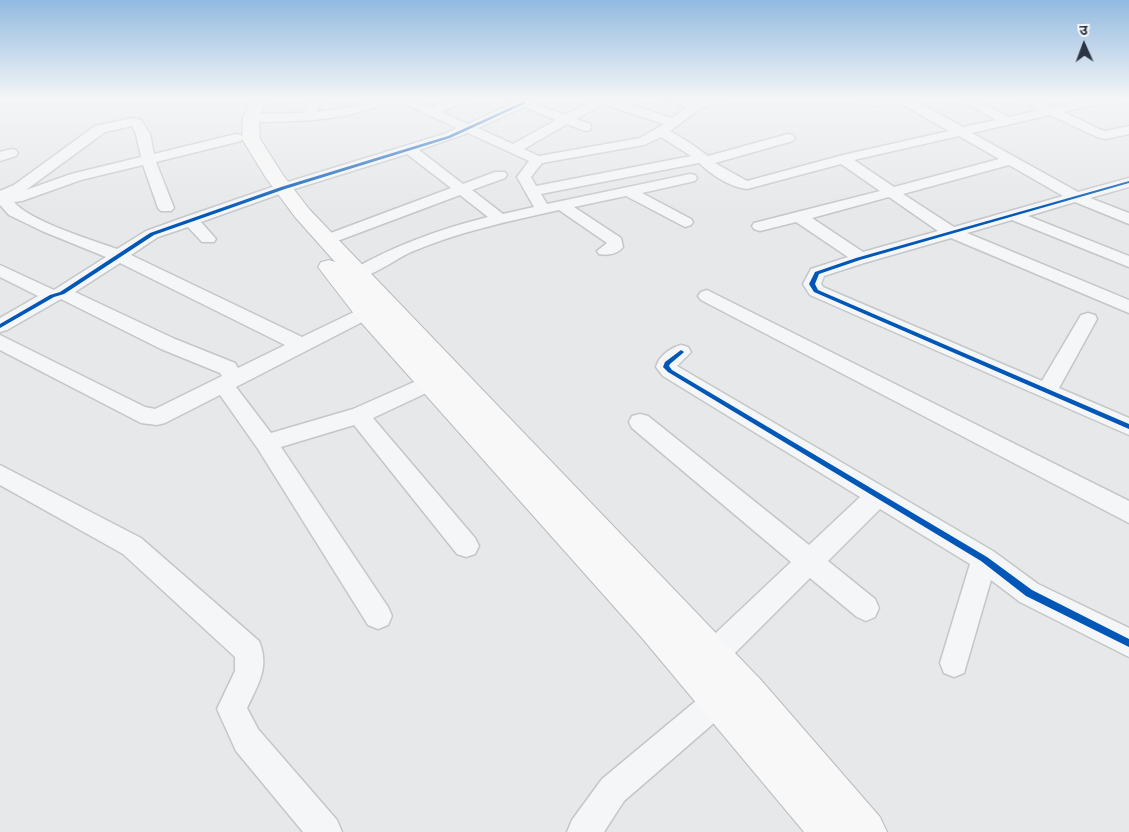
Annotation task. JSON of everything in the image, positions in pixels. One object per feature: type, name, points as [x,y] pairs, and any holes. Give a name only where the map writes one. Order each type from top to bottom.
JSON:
[{"type":"highway","points":[[248,136],[253,173],[302,213],[326,240],[361,292],[714,655],[865,832]]},
{"type":"highway","points":[[276,191],[361,292],[430,383],[655,626],[832,832]]},
{"type":"street","points":[[2,199],[90,136]]},
{"type":"street","points":[[143,136],[149,161],[166,208]]},
{"type":"street","points":[[2,199],[76,177],[149,161],[206,136]]},
{"type":"street","points":[[0,326],[57,294],[152,234],[276,191],[410,150],[448,136]]},
{"type":"street","points":[[482,136],[537,160],[644,141],[654,136]]},
{"type":"street","points":[[513,150],[537,136]]},
{"type":"street","points":[[670,136],[740,184],[747,185],[843,159],[945,136]]},
{"type":"street","points":[[969,136],[1076,197],[1129,219]]},
{"type":"street","points":[[532,191],[704,159],[788,138]]},
{"type":"street","points":[[76,146],[87,175]]},
{"type":"street","points":[[607,147],[647,188]]},
{"type":"street","points":[[410,150],[500,219]]},
{"type":"street","points":[[843,159],[938,225],[953,233],[1129,307]]},
{"type":"street","points":[[537,160],[524,177],[543,209]]},
{"type":"street","points":[[760,226],[1011,160]]},
{"type":"street","points":[[326,240],[500,175]]},
{"type":"street","points":[[0,342],[141,415],[148,417],[157,416],[302,344],[361,292],[375,263],[427,239],[543,209],[690,178]]},
{"type":"street","points":[[1128,183],[858,259],[817,273],[812,284],[816,291],[1129,427]]},
{"type":"street","points":[[629,192],[685,222]]},
{"type":"street","points":[[2,199],[14,212],[118,256],[302,344]]},
{"type":"street","points":[[561,205],[615,241],[615,247],[605,251]]},
{"type":"street","points":[[399,213],[427,239]]},
{"type":"street","points":[[1013,215],[1129,262]]},
{"type":"street","points":[[799,217],[856,255],[858,259]]},
{"type":"street","points":[[191,220],[208,239]]},
{"type":"street","points":[[0,270],[168,344],[228,368],[228,381],[378,616]]},
{"type":"street","points":[[707,296],[764,336],[1129,513]]},
{"type":"street","points":[[1047,391],[1088,319]]},
{"type":"street","points":[[680,352],[667,363],[666,367],[670,371],[984,560],[1029,593],[1129,642]]},
{"type":"street","points":[[266,443],[359,415],[430,383]]},
{"type":"street","points":[[359,415],[466,546]]},
{"type":"street","points":[[640,422],[866,608]]},
{"type":"street","points":[[0,474],[132,546],[249,651],[249,672],[232,709],[247,740],[325,832]]},
{"type":"street","points":[[714,655],[877,496]]},
{"type":"street","points":[[954,663],[984,560]]},
{"type":"street","points":[[584,832],[613,790],[719,700]]},
{"type":"cycle path","points":[[0,326],[52,296],[62,293],[152,234],[283,188],[452,136]]},
{"type":"cycle path","points":[[1129,182],[858,259],[817,273],[812,284],[816,291],[1129,427]]},
{"type":"cycle path","points":[[681,352],[667,363],[666,367],[670,371],[984,559],[1029,593],[1129,643]]}]
